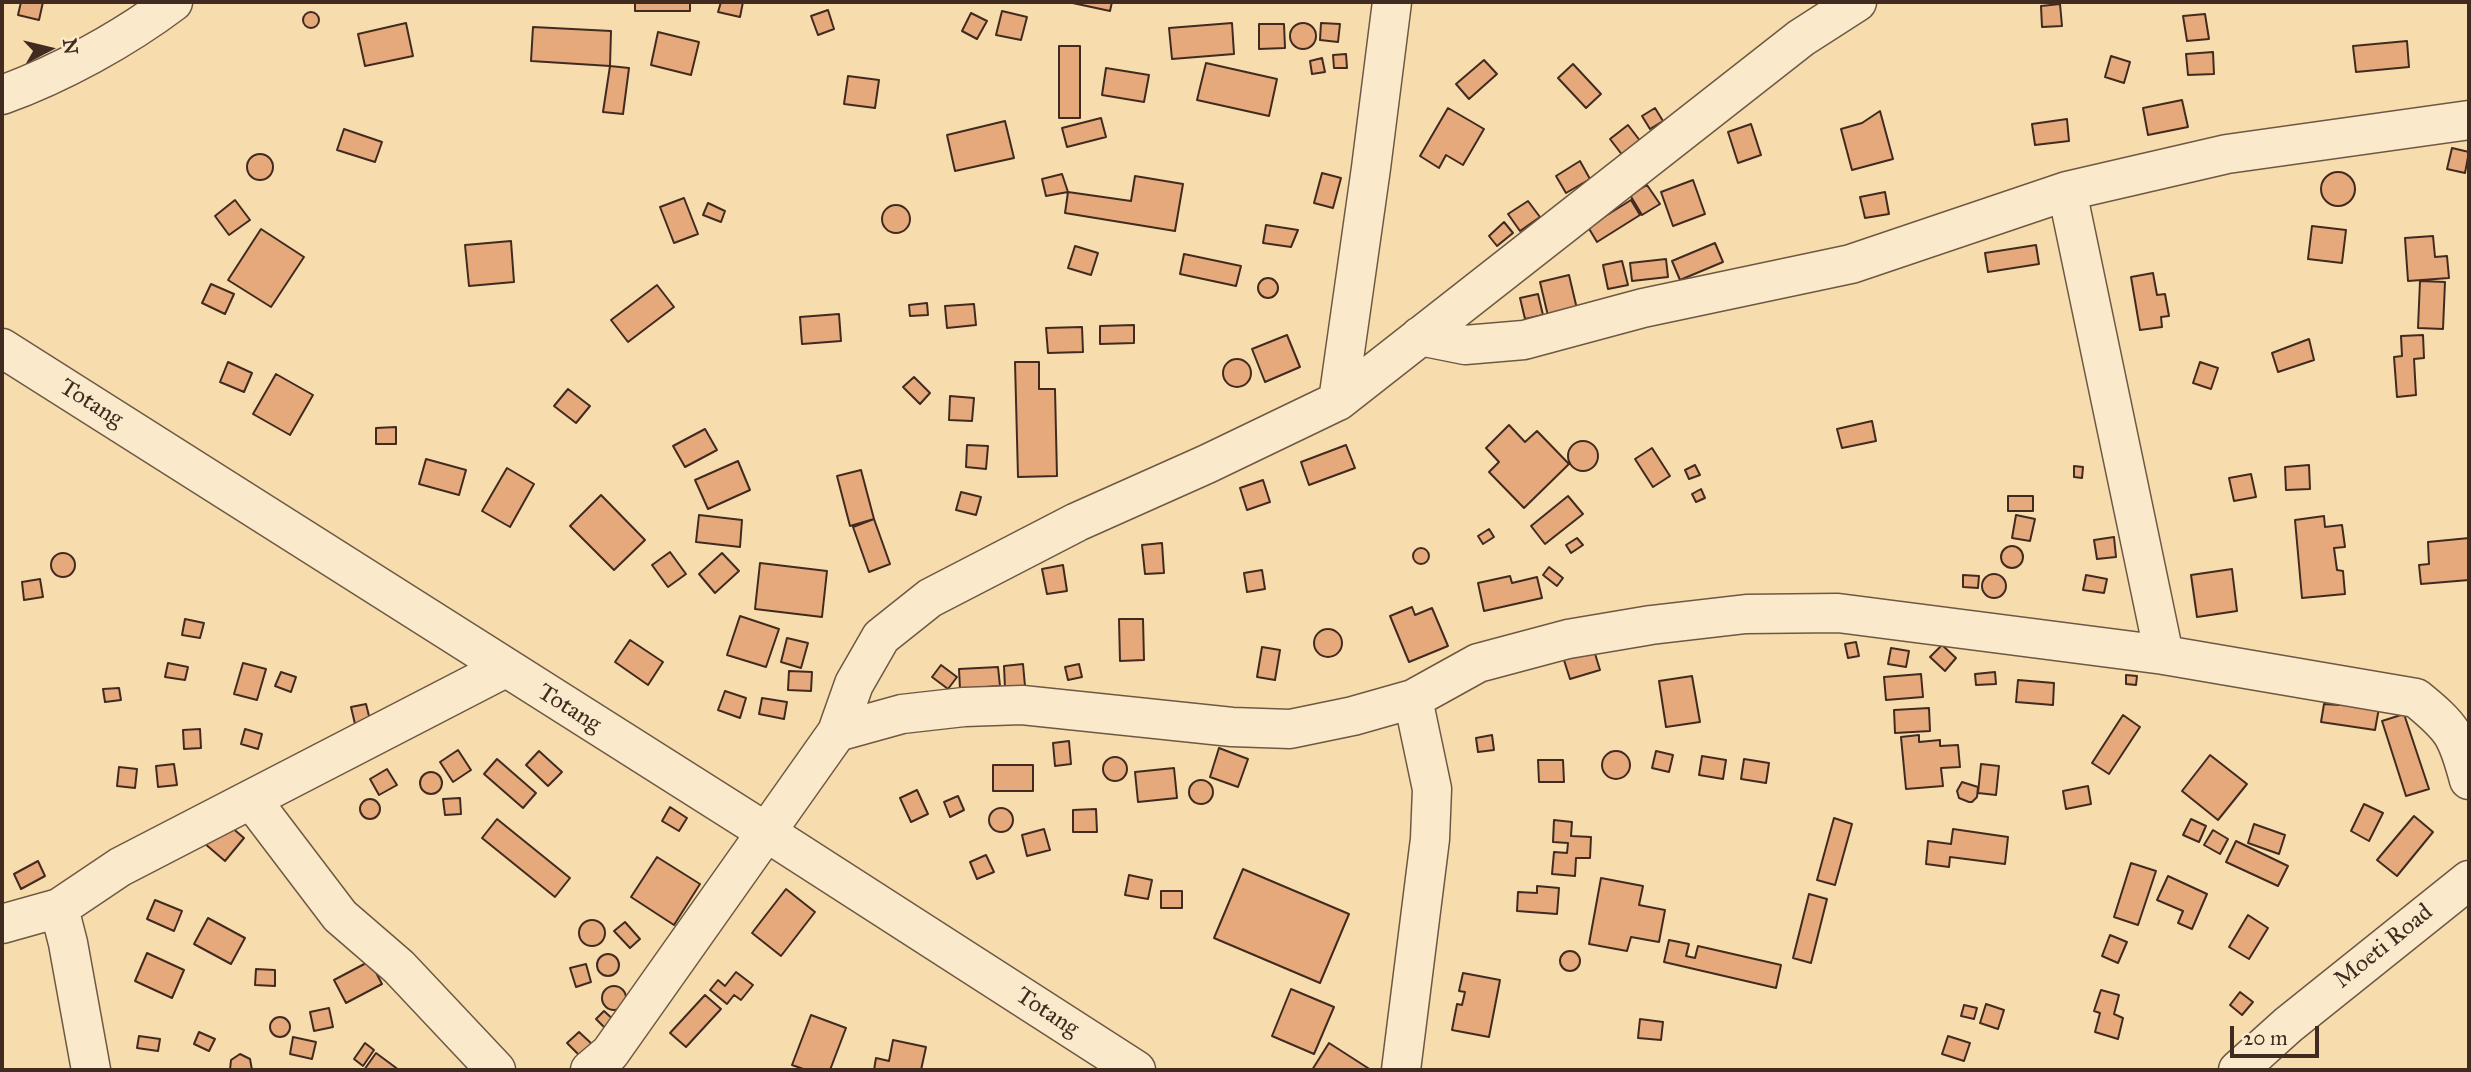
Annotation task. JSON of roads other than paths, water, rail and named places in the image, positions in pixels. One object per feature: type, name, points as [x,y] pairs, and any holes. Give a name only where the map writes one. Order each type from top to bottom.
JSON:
[{"type":"street","points":[[2,95],[88,54],[151,18],[173,2]]},
{"type":"street","points":[[1338,401],[1392,2]]},
{"type":"street","points":[[590,1070],[610,1053],[837,732],[854,684],[881,637],[930,598],[1077,522],[1208,464],[1338,401],[1801,38],[1857,2]]},
{"type":"street","points":[[1420,336],[1465,345],[1524,340],[1643,308],[1851,264],[2067,191],[2227,154],[2469,120]]},
{"type":"street","points":[[2067,191],[2164,655]]},
{"type":"street","name":"Totang","points":[[7,361],[505,668],[1136,1070]]},
{"type":"street","points":[[837,732],[902,714],[964,707],[1022,705],[1232,727],[1290,729],[1353,716],[1413,699],[1478,663],[1568,639],[1651,625],[1746,614],[1838,613],[2164,655],[2416,698],[2444,720],[2459,744],[2469,780]]},
{"type":"street","points":[[2,924],[59,908],[120,867],[505,668]]},
{"type":"street","points":[[1401,1070],[1430,839],[1432,789],[1413,699]]},
{"type":"street","points":[[251,799],[340,916],[399,967],[496,1070]]},
{"type":"street","name":"Moeti Road","points":[[2238,1070],[2298,1017],[2469,880]]},
{"type":"street","points":[[59,908],[91,1070]]}]
